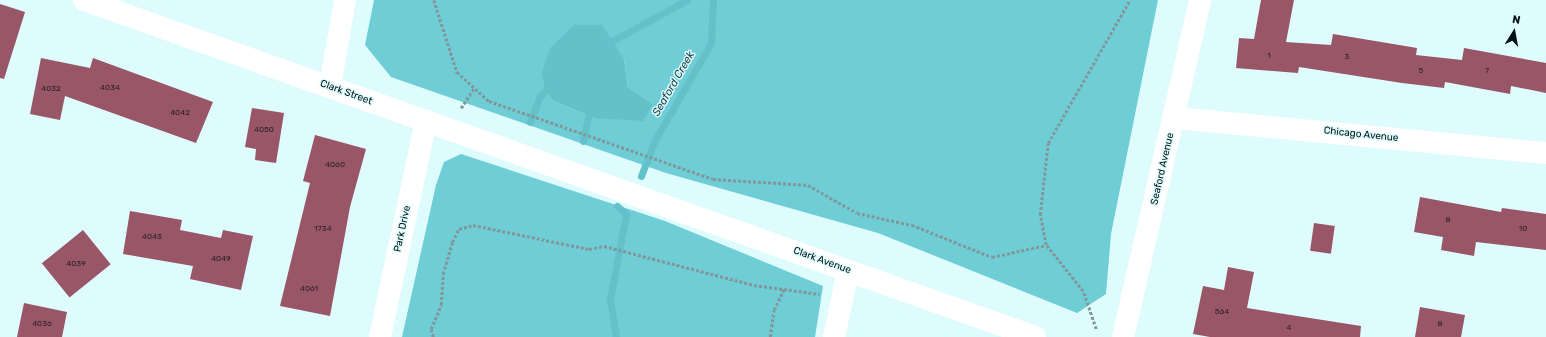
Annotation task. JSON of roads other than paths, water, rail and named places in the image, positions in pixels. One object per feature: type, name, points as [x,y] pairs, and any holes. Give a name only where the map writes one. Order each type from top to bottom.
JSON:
[{"type":"street","name":"Clark Street","points":[[84,0],[609,186]]},
{"type":"street","points":[[330,86],[345,0]]},
{"type":"street","name":"Seaford Avenue","points":[[1123,337],[1175,118],[1200,0]]},
{"type":"street","name":"Chicago Avenue","points":[[1175,118],[1546,153]]},
{"type":"street","name":"Park Drive","points":[[380,337],[426,122]]},
{"type":"street","name":"Clark Avenue","points":[[609,186],[1035,337]]},
{"type":"street","points":[[834,337],[848,271]]},
{"type":"waterway","points":[[605,45],[687,0]]},
{"type":"waterway","name":"Seaford Creek","points":[[641,176],[655,140],[711,43],[713,0]]},
{"type":"waterway","points":[[530,122],[540,96],[552,84]]},
{"type":"waterway","points":[[583,141],[590,108]]},
{"type":"waterway","points":[[617,206],[626,214]]},
{"type":"waterway","name":"Seaford Creek","points":[[616,337],[610,299],[626,214]]}]
